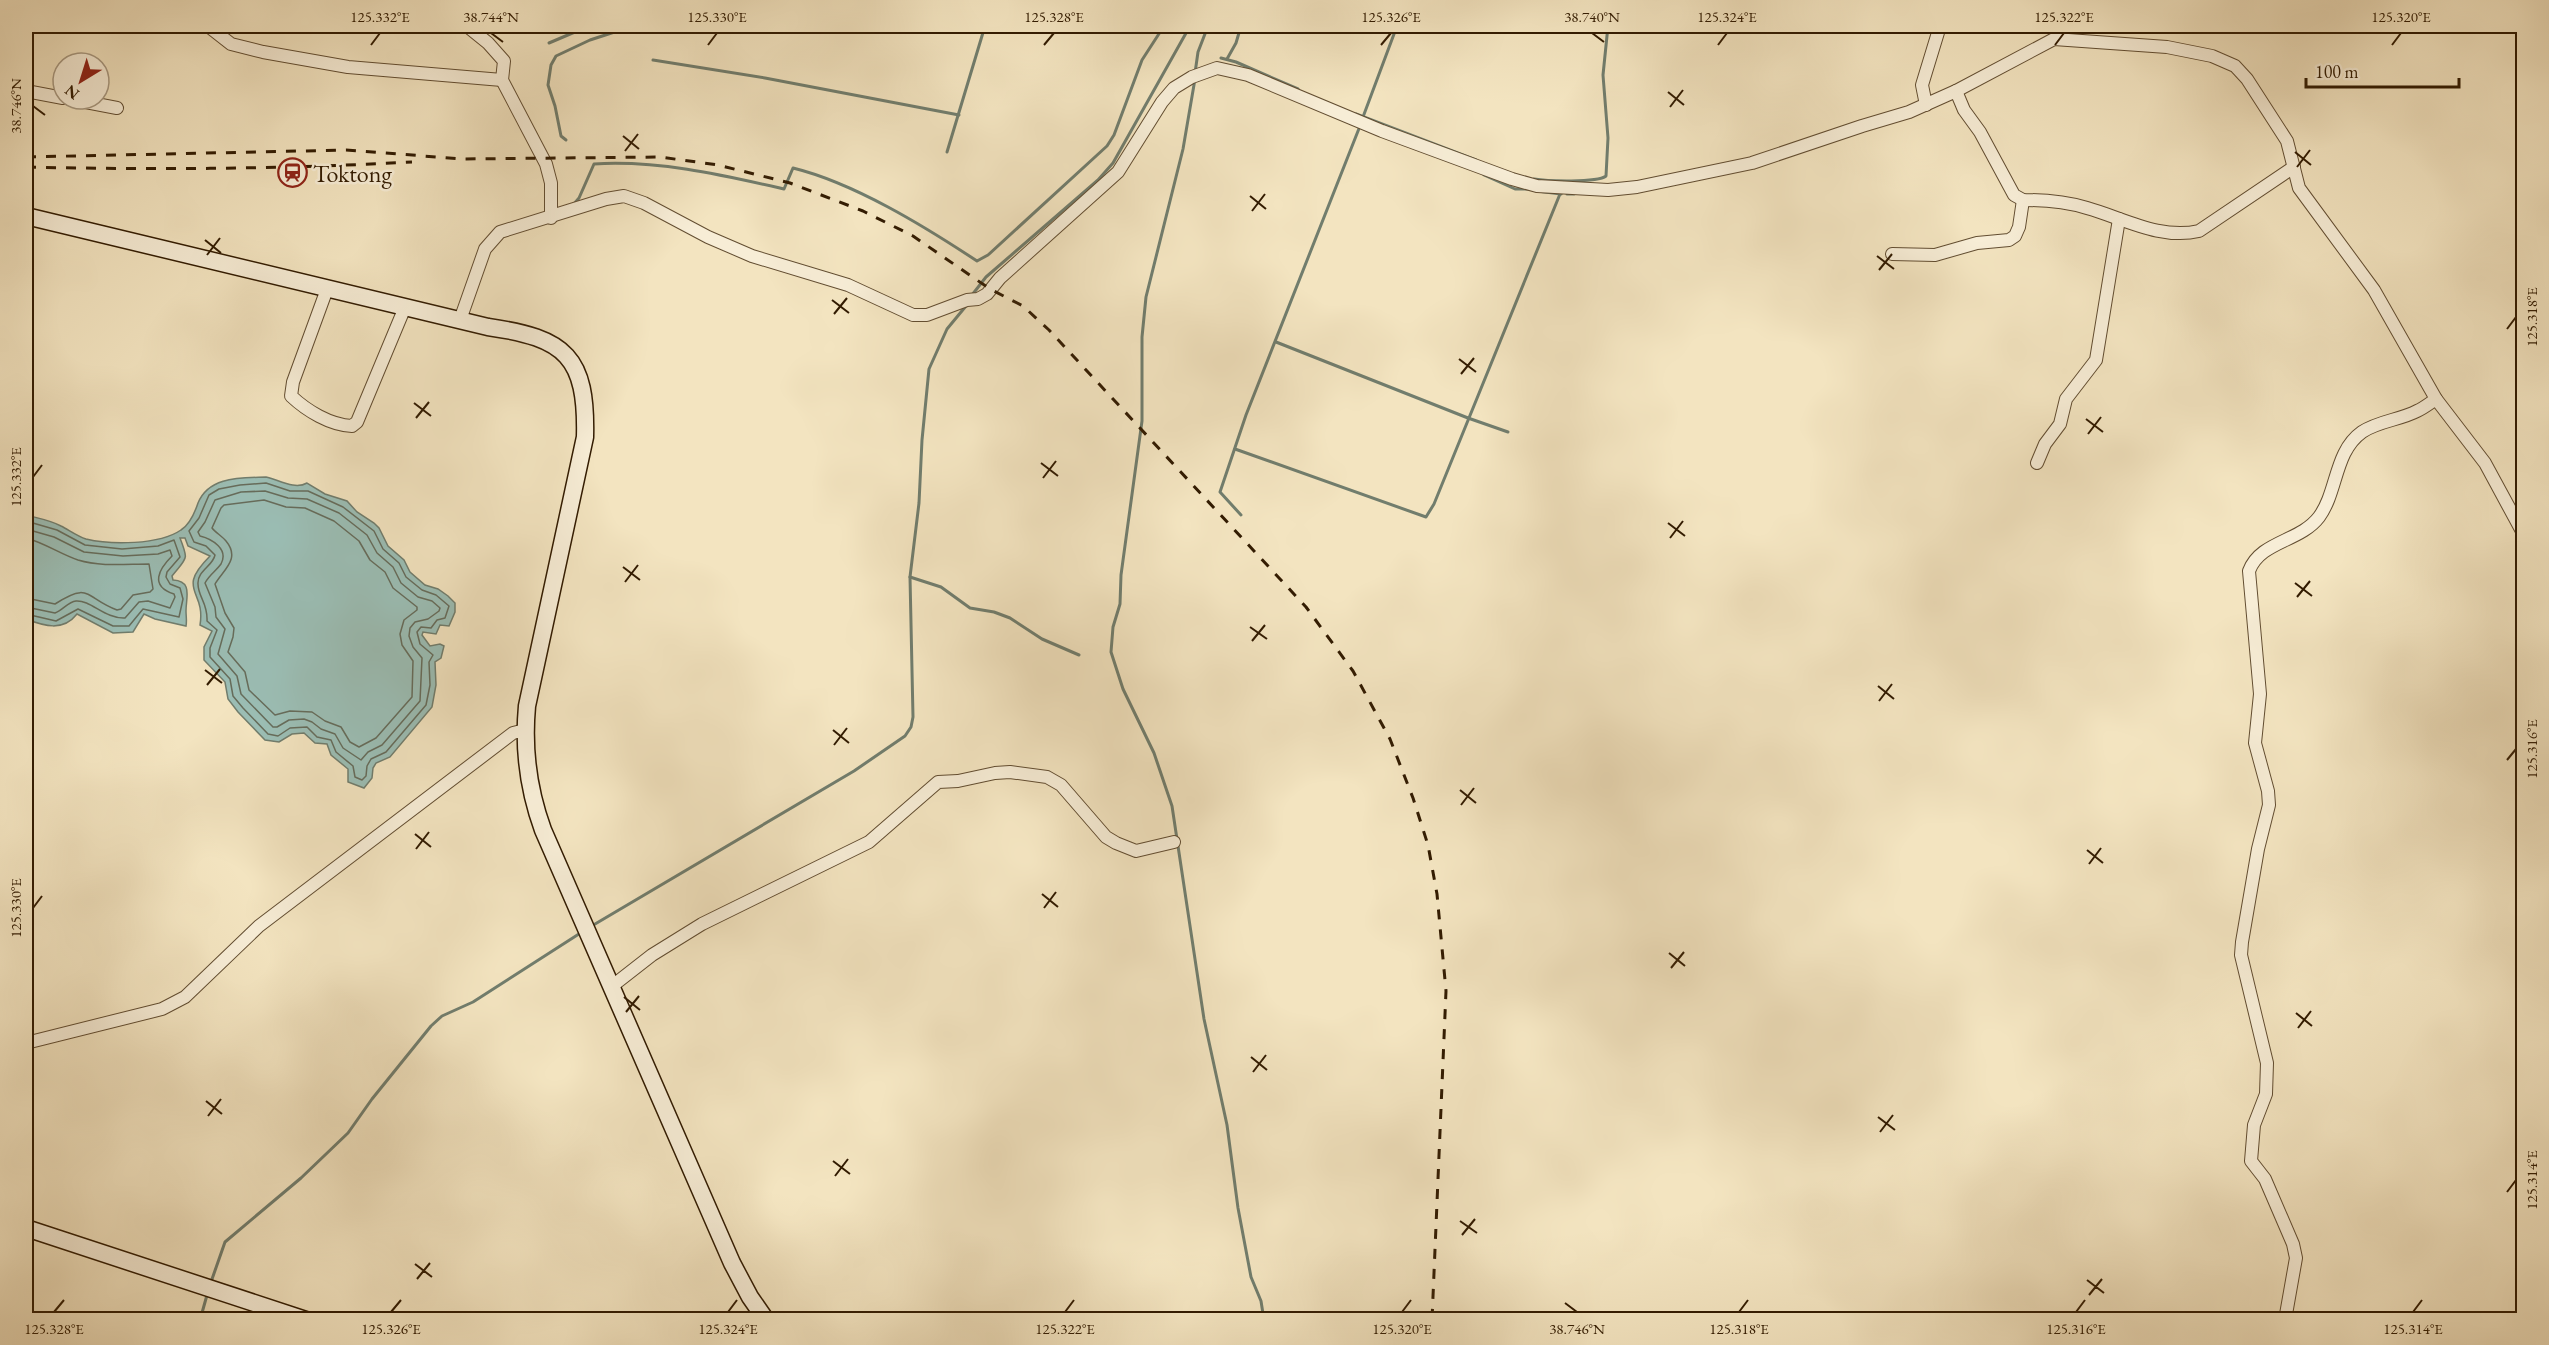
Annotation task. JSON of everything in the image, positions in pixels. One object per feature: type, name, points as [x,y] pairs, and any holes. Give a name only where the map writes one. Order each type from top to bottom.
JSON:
[{"type":"main road","points":[[26,216],[460,321],[517,331],[549,341],[569,357],[579,375],[584,395],[585,437],[527,706],[525,730],[528,778],[533,804],[732,1263],[750,1297],[766,1320]]},
{"type":"main road","points":[[26,1228],[306,1320]]},
{"type":"street","points":[[208,26],[231,44],[263,52],[348,67],[502,80]]},
{"type":"street","points":[[467,26],[493,48],[504,61],[502,80],[546,164],[551,183],[550,218]]},
{"type":"street","points":[[1926,105],[1922,85],[1940,26]]},
{"type":"street","points":[[2054,39],[2056,26]]},
{"type":"street","points":[[460,321],[485,249],[500,232],[606,199],[624,196],[644,203],[708,237],[752,256],[848,285],[913,315],[927,315],[967,300],[978,299],[987,294],[1000,278],[1118,172],[1162,102],[1174,88],[1192,77],[1217,68],[1248,75],[1382,131],[1512,179],[1537,186],[1608,190],[1637,187],[1752,163],[1910,112],[1956,91],[2054,39],[2167,47],[2212,56],[2235,66],[2247,79],[2287,141],[2300,188],[2374,290],[2415,366],[2436,399],[2485,463],[2523,535]]},
{"type":"street","points":[[26,90],[51,95]]},
{"type":"street","points":[[1956,91],[1964,110],[1980,132],[2014,195],[2023,200],[2085,207],[2169,233],[2184,235],[2199,231],[2294,167]]},
{"type":"street","points":[[111,107],[117,108]]},
{"type":"street","points":[[1892,254],[1935,255],[1977,243],[2009,240],[2016,236],[2023,200]]},
{"type":"street","points":[[2037,463],[2045,444],[2060,424],[2066,399],[2096,360],[2119,219]]},
{"type":"street","points":[[327,289],[293,382],[291,396],[303,407],[341,426],[352,426],[357,422],[405,307]]},
{"type":"street","points":[[2285,1320],[2296,1258],[2265,1179],[2251,1161],[2254,1125],[2266,1094],[2267,1063],[2241,955],[2258,849],[2269,805],[2268,791],[2255,743],[2260,694],[2249,571],[2264,550],[2300,534],[2318,517],[2332,493],[2343,455],[2351,442],[2368,428],[2418,411],[2436,399]]},
{"type":"street","points":[[26,1043],[162,1009],[185,997],[259,926],[513,733],[525,730]]},
{"type":"street","points":[[611,987],[652,954],[702,924],[869,842],[938,782],[1010,772],[1047,777],[1061,785],[1106,837],[1116,843],[1136,851],[1174,842]]},
{"type":"water","points":[[266,477],[292,485],[307,483],[325,494],[347,501],[357,512],[379,528],[388,546],[404,560],[410,572],[425,585],[438,589],[455,603],[455,612],[449,626],[440,625],[436,634],[423,632],[422,635],[430,646],[440,644],[444,646],[441,658],[435,662],[436,685],[432,707],[390,757],[376,763],[372,778],[364,788],[348,782],[348,769],[331,755],[327,744],[315,743],[304,733],[292,734],[279,742],[265,740],[228,699],[225,682],[204,660],[204,647],[212,631],[200,625],[201,613],[193,584],[195,576],[210,556],[188,546],[185,538],[180,538],[185,558],[172,576],[173,580],[183,583],[186,587],[186,626],[144,614],[133,632],[113,633],[77,614],[66,623],[53,626],[26,619],[26,515],[52,522],[86,539],[121,543],[148,541],[172,535],[184,528],[203,494],[218,483],[227,480]]},
{"type":"waterway","points":[[549,43],[589,26]]},
{"type":"waterway","points":[[566,140],[561,136],[548,85],[551,65],[556,56],[590,40],[633,26]]},
{"type":"waterway","points":[[947,152],[985,26]]},
{"type":"waterway","points":[[573,205],[579,198],[594,164],[666,166],[784,189],[793,168],[840,184],[888,207],[977,261],[988,255],[1107,146],[1114,135],[1142,60],[1164,26]]},
{"type":"waterway","points":[[972,295],[986,277],[1098,180],[1113,163],[1190,26]]},
{"type":"waterway","points":[[1195,73],[1198,52],[1208,26]]},
{"type":"waterway","points":[[1227,59],[1236,43],[1241,26]]},
{"type":"waterway","points":[[1363,117],[1397,26]]},
{"type":"waterway","points":[[1534,179],[1582,181],[1606,176],[1608,138],[1603,75],[1608,26]]},
{"type":"waterway","points":[[1221,58],[1236,62],[1298,89]]},
{"type":"waterway","points":[[653,60],[765,78],[959,115]]},
{"type":"waterway","points":[[1195,79],[1183,149],[1146,297],[1142,337],[1142,421],[1121,575],[1120,604],[1113,627],[1111,652],[1123,689],[1154,753],[1172,806],[1204,1019],[1227,1125],[1238,1208],[1251,1277],[1261,1301],[1264,1320]]},
{"type":"waterway","points":[[1356,114],[1476,160]]},
{"type":"waterway","points":[[1241,515],[1220,492],[1246,415],[1360,126]]},
{"type":"waterway","points":[[1484,175],[1515,189],[1528,189]]},
{"type":"waterway","points":[[1537,191],[1561,194]]},
{"type":"waterway","points":[[1235,449],[1426,517],[1434,504],[1560,194]]},
{"type":"waterway","points":[[1567,194],[1574,194]]},
{"type":"waterway","points":[[590,927],[854,771],[905,736],[911,727],[913,717],[910,577],[919,503],[929,369],[947,329],[966,306]]},
{"type":"waterway","points":[[1276,342],[1508,432]]},
{"type":"waterway","points":[[910,577],[941,587],[970,608],[994,612],[1010,618],[1042,639],[1079,655]]},
{"type":"waterway","points":[[211,1282],[225,1242],[301,1178],[348,1133],[372,1099],[431,1026],[442,1016],[473,1002],[582,932]]},
{"type":"waterway","points":[[200,1320],[207,1295]]},
{"type":"railway","points":[[26,157],[346,150],[463,159],[660,157],[718,165],[790,183],[863,211],[913,236],[990,289],[1023,306],[1049,330],[1306,607],[1353,671],[1390,739],[1428,845],[1437,894],[1446,991],[1432,1320]]},
{"type":"railway","points":[[26,167],[219,168],[412,162]]},
{"type":"place","name":"Toktong","points":[[292,173]]}]
